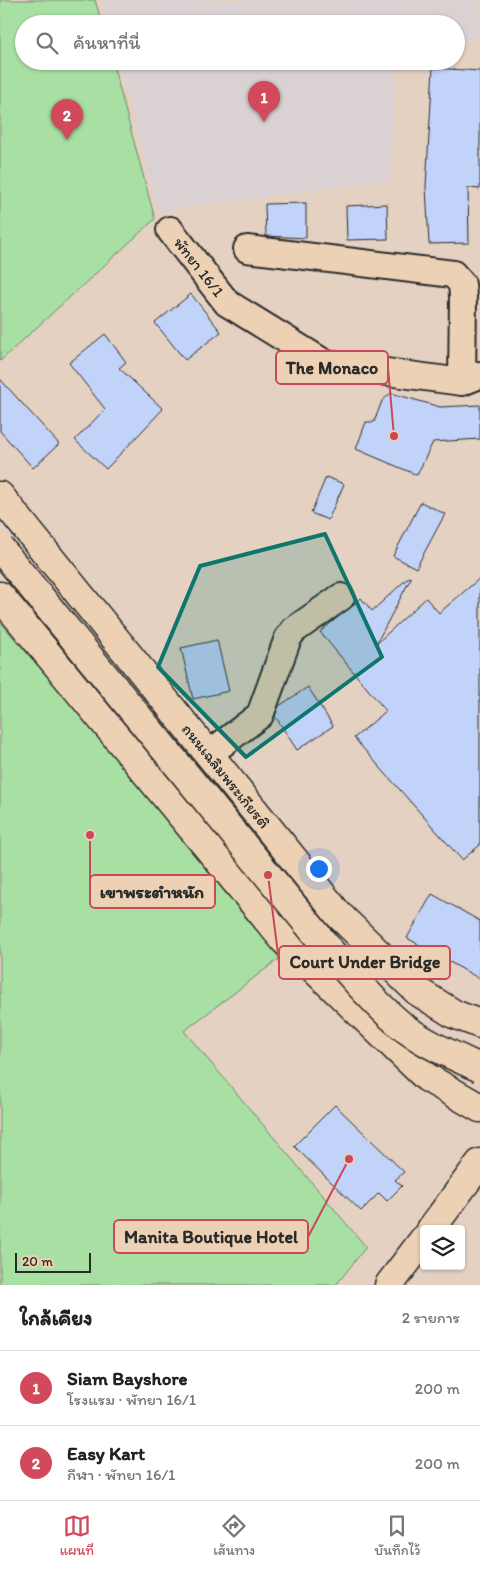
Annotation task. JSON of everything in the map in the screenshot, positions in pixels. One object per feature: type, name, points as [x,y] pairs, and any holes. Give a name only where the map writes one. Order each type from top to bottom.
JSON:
[{"type":"street","name":"พัทยา 16/1","points":[[170,230],[228,303],[326,364],[471,379]]},
{"type":"street","points":[[247,249],[452,274],[462,284],[471,379]]},
{"type":"street","name":"ถนนเฉลิมพระเกียรติ","points":[[0,496],[338,914],[417,991],[454,1014],[480,1024]]},
{"type":"street","points":[[0,548],[322,941],[370,996],[404,1027],[446,1053],[480,1068]]},
{"type":"street","points":[[0,596],[298,955],[426,1077],[480,1108]]},
{"type":"street","points":[[209,754],[260,715],[288,638],[294,630],[341,596]]},
{"type":"street","points":[[298,955],[315,952],[329,942],[336,930],[338,914]]},
{"type":"street","points":[[434,1225],[480,1163]]},
{"type":"street","points":[[389,1285],[420,1244]]},
{"type":"highlighted area","points":[[325,534],[382,657],[246,757],[158,667],[200,566]]},
{"type":"shaded area","points":[[102,0],[480,0],[480,35],[465,40],[465,15],[106,15]]},
{"type":"shaded area","points":[[120,70],[397,70],[389,180],[158,211]]},
{"type":"green space","points":[[0,0],[95,0],[99,15],[15,15],[15,70],[114,70],[155,219],[0,361]]},
{"type":"green space","points":[[0,622],[78,712],[280,958],[184,1031],[366,1247],[336,1285],[0,1285]]},
{"type":"building","points":[[433,70],[480,71],[480,189],[468,188],[469,243],[429,244],[426,186]]},
{"type":"building","points":[[306,203],[306,238],[266,236],[265,204]]},
{"type":"building","points":[[387,204],[388,239],[347,240],[346,206]]},
{"type":"building","points":[[191,294],[221,332],[185,360],[155,323]]},
{"type":"building","points":[[105,334],[126,362],[119,368],[163,409],[106,469],[75,440],[105,409],[69,363]]},
{"type":"building","points":[[0,379],[59,444],[33,468],[0,431]]},
{"type":"building","points":[[391,393],[440,407],[480,405],[480,439],[433,442],[417,475],[356,449],[366,422],[374,422],[382,401]]},
{"type":"building","points":[[326,477],[344,484],[328,520],[311,513]]},
{"type":"building","points":[[421,502],[445,514],[416,568],[393,556]]},
{"type":"building","points":[[409,577],[411,578],[376,644],[426,598],[439,613],[480,578],[480,845],[462,860],[354,738],[386,711],[320,632],[361,598],[372,611]]},
{"type":"building","points":[[217,640],[229,691],[193,699],[181,648]]},
{"type":"building","points":[[308,687],[333,726],[297,750],[275,716],[279,706]]},
{"type":"building","points":[[432,894],[480,921],[480,979],[407,938]]},
{"type":"building","points":[[335,1105],[404,1172],[395,1180],[402,1186],[387,1201],[379,1193],[361,1211],[294,1146]]},
{"type":"place","name":"Siam Bayshore","points":[[264,122]]},
{"type":"place","name":"Easy Kart","points":[[67,140]]},
{"type":"place","name":"The Monaco","points":[[394,436]]},
{"type":"place","name":"เขาพระตำหนัก","points":[[90,835]]},
{"type":"place","name":"Court Under Bridge","points":[[268,875]]},
{"type":"place","name":"Manita Boutique Hotel","points":[[349,1159]]}]
